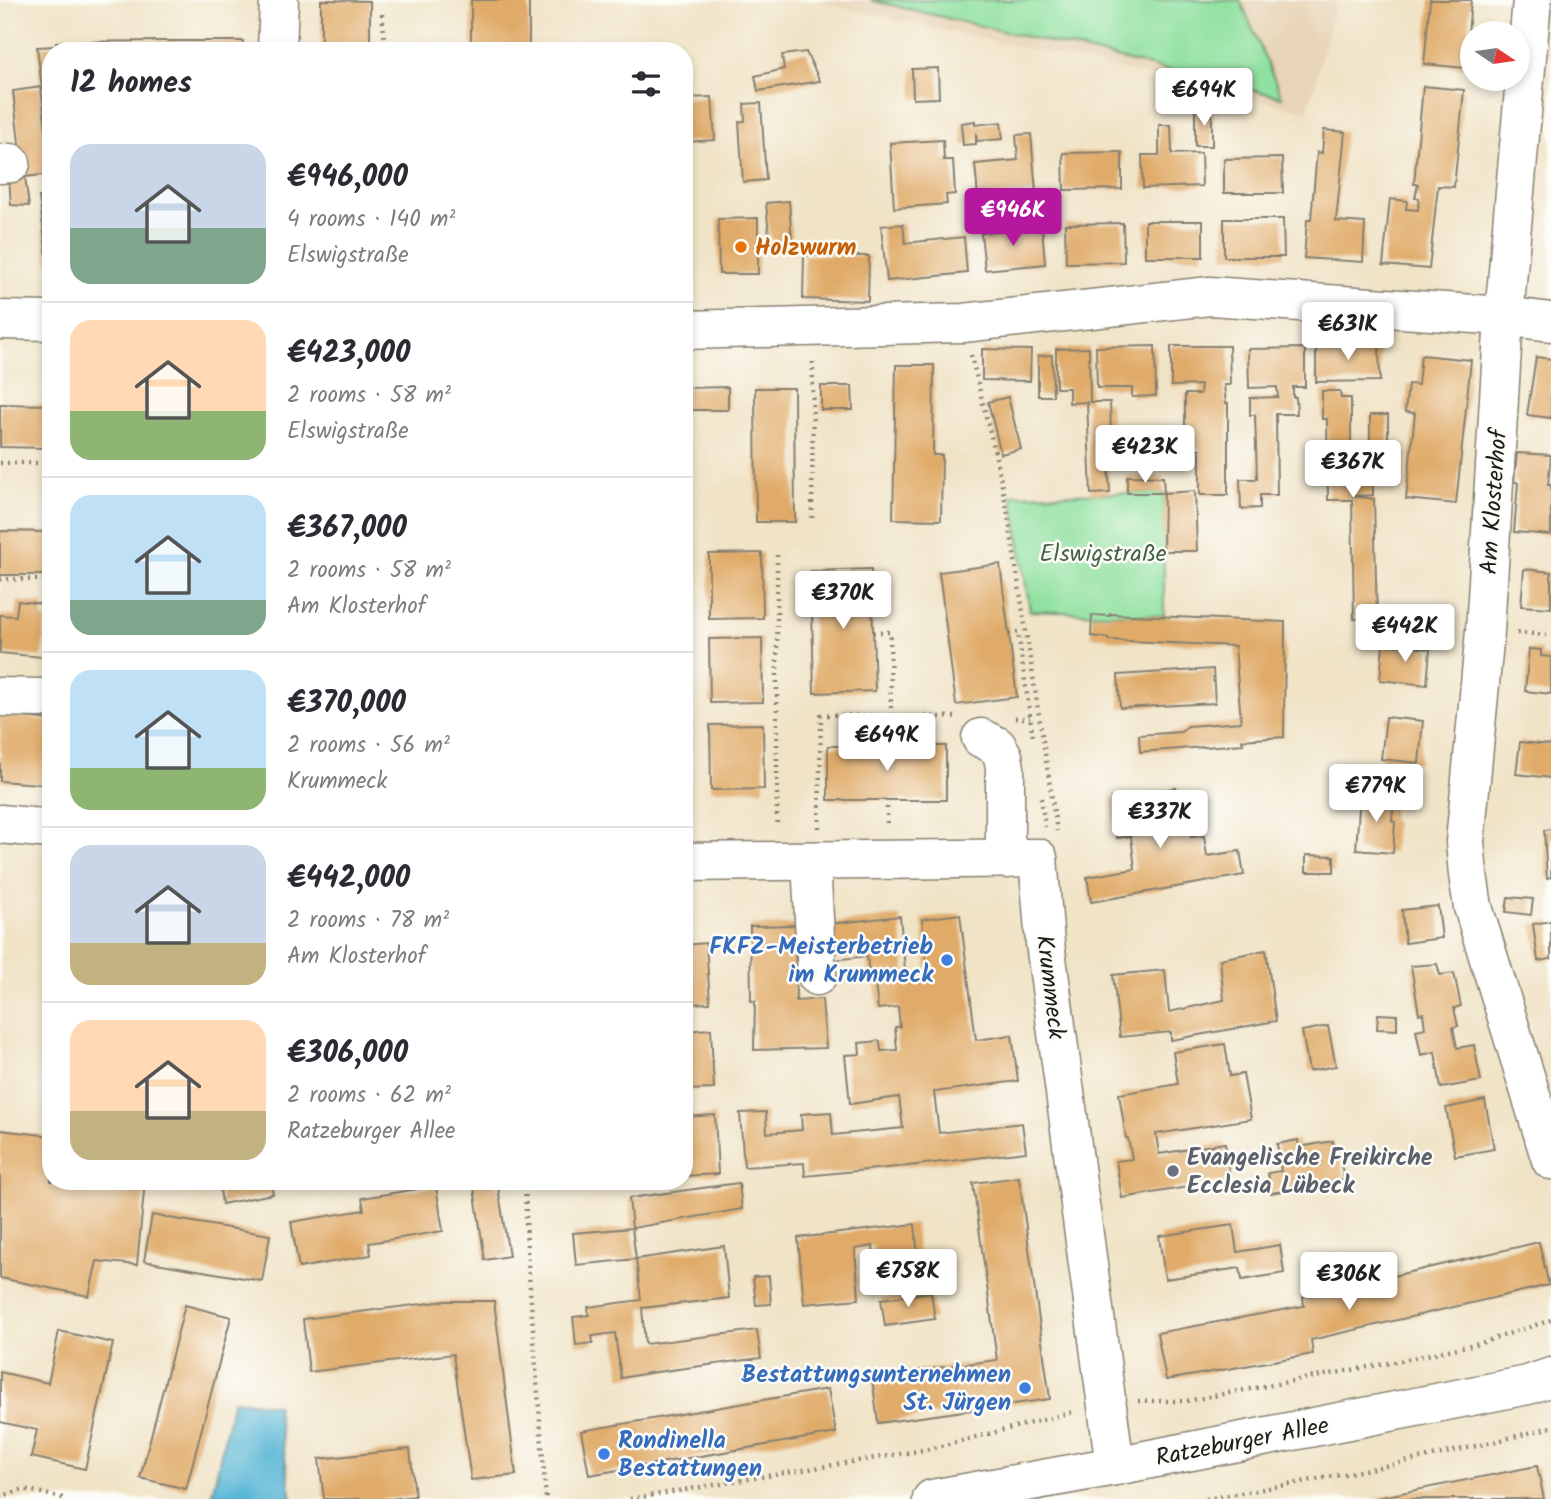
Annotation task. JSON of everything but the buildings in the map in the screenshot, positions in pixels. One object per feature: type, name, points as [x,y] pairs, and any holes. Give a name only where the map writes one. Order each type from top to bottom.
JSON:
[{"type":"street","points":[[277,42],[279,0]]},
{"type":"street","name":"Am Klosterhof","points":[[1538,13],[1504,316],[1485,631],[1465,842],[1473,907],[1551,1160]]},
{"type":"street","points":[[693,330],[962,323],[1210,296],[1504,316],[1551,322]]},
{"type":"street","points":[[0,320],[42,321]]},
{"type":"street","points":[[0,697],[40,698]]},
{"type":"street","name":"Krummeck","points":[[981,724],[1003,755],[1005,837],[1023,859],[1045,943],[1115,1466]]},
{"type":"street","points":[[0,824],[42,828]]},
{"type":"street","points":[[693,862],[1023,859]]},
{"type":"street","points":[[802,861],[817,976]]},
{"type":"street","name":"Ratzeburger Allee","points":[[932,1499],[1528,1385],[1551,1377]]},
{"type":"path","points":[[382,14],[385,42]]},
{"type":"path","points":[[962,323],[1007,509],[1058,830],[1023,859]]},
{"type":"path","points":[[812,518],[813,327]]},
{"type":"path","points":[[0,463],[39,463]]},
{"type":"path","points":[[777,555],[802,861]]},
{"type":"path","points":[[0,579],[42,580]]},
{"type":"path","points":[[873,632],[890,632],[891,715]]},
{"type":"path","points":[[802,861],[821,715],[891,715],[981,724],[1030,718]]},
{"type":"path","points":[[525,1190],[527,1249],[546,1499]]},
{"type":"path","points":[[1206,1499],[1396,1465],[1551,1427]]},
{"type":"path","points":[[0,1497],[24,1489],[67,1499]]},
{"type":"shaded area","points":[[808,0],[1336,0],[1308,111]]},
{"type":"green space","points":[[870,0],[1240,0],[1282,97]]},
{"type":"green space","name":"Elswigstraße","points":[[1164,493],[1164,616],[1030,611],[1012,495]]},
{"type":"water","points":[[233,1400],[276,1405],[292,1499],[211,1499]]},
{"type":"place","name":"Holzwurm","points":[[741,247]]},
{"type":"place","name":"FKFZ-Meisterbetrieb im Krummeck","points":[[947,960]]},
{"type":"place","name":"Evangelische Freikirche Ecclesia Lübeck","points":[[1173,1171]]},
{"type":"place","name":"Bestattungsunternehmen St. Jürgen","points":[[1025,1388]]},
{"type":"place","name":"Rondinella Bestattungen","points":[[604,1454]]}]
